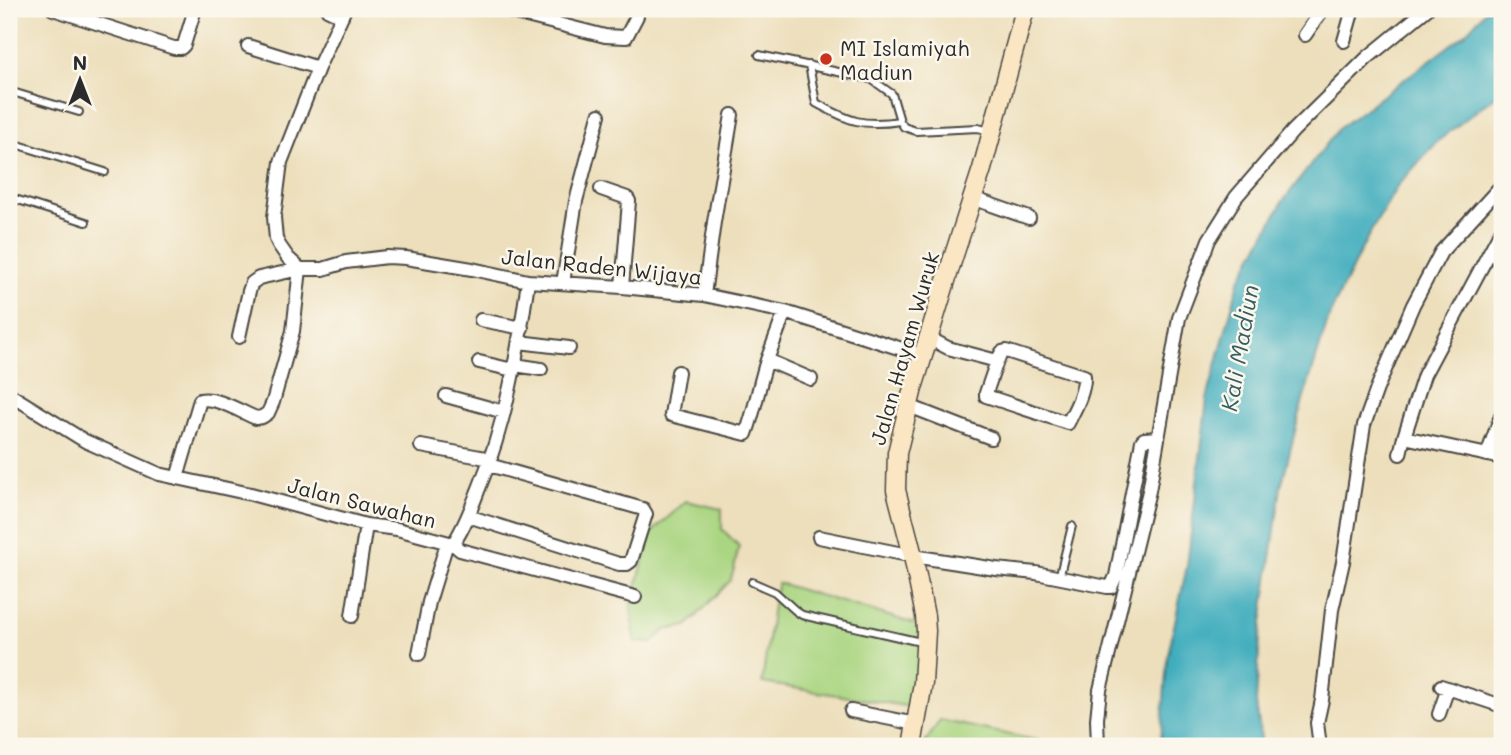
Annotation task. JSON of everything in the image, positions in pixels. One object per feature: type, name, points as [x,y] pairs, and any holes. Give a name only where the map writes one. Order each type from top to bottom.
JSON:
[{"type":"main road","name":"Jalan Hayam Wuruk","points":[[912,746],[923,682],[925,617],[896,490],[897,453],[992,132],[1025,9]]},
{"type":"street","points":[[53,9],[174,48],[181,48],[184,44],[195,9]]},
{"type":"street","points":[[177,478],[200,400],[204,398],[219,402],[256,418],[268,413],[273,402],[293,331],[300,269],[288,258],[276,239],[274,218],[281,162],[318,68],[344,12],[327,9]]},
{"type":"street","points":[[511,12],[605,36],[625,37],[638,9]]},
{"type":"street","points":[[1305,35],[1323,9]]},
{"type":"street","points":[[1344,41],[1353,9]]},
{"type":"street","points":[[1098,746],[1100,690],[1149,491],[1179,318],[1209,240],[1236,197],[1293,131],[1367,58],[1427,9]]},
{"type":"street","points":[[248,46],[318,68]]},
{"type":"street","points":[[563,283],[576,201],[599,115]]},
{"type":"street","points":[[705,295],[732,115]]},
{"type":"street","points":[[1320,746],[1317,723],[1332,610],[1343,562],[1364,425],[1413,305],[1441,252],[1502,185]]},
{"type":"street","points":[[601,189],[629,201],[622,287]]},
{"type":"street","points":[[972,198],[1029,218]]},
{"type":"street","points":[[1400,454],[1424,374],[1502,229]]},
{"type":"street","name":"Jalan Raden Wijaya","points":[[239,337],[248,291],[252,283],[259,278],[300,269],[323,269],[372,258],[405,258],[528,281],[705,295],[997,361]]},
{"type":"street","name":"Jalan Sawahan","points":[[9,394],[85,441],[159,474],[251,494],[366,525],[397,529],[450,544],[468,516],[490,462],[514,368],[528,281]]},
{"type":"street","points":[[678,372],[671,415],[746,434],[767,360],[785,312]]},
{"type":"street","points":[[481,320],[522,328]]},
{"type":"street","points":[[519,342],[569,348]]},
{"type":"street","points":[[1006,351],[1084,376],[1079,400],[1068,423],[986,396],[997,361],[1002,352],[1006,351]]},
{"type":"street","points":[[767,360],[811,379]]},
{"type":"street","points":[[479,362],[541,369]]},
{"type":"street","points":[[446,396],[504,412]]},
{"type":"street","points":[[909,406],[990,438]]},
{"type":"street","points":[[1487,455],[1502,412]]},
{"type":"street","points":[[1404,437],[1502,458]]},
{"type":"street","points":[[819,537],[913,556],[1112,586],[1142,441],[1158,438]]},
{"type":"street","points":[[421,446],[490,462],[643,509],[646,514],[631,561],[627,564],[619,564],[468,516]]},
{"type":"street","points":[[352,616],[366,525]]},
{"type":"street","points":[[419,654],[429,602],[450,544],[460,550],[635,597]]},
{"type":"street","points":[[1439,713],[1445,687],[1502,706]]},
{"type":"street","points":[[851,711],[916,723]]},
{"type":"lane","points":[[760,55],[871,79],[892,94],[904,127],[916,131],[978,128],[992,132]]},
{"type":"lane","points":[[809,65],[816,103],[853,122],[877,124],[900,121]]},
{"type":"lane","points":[[9,91],[79,112]]},
{"type":"lane","points":[[9,142],[105,172]]},
{"type":"lane","points":[[9,197],[86,222]]},
{"type":"lane","points":[[1059,578],[1072,526]]},
{"type":"lane","points":[[752,582],[775,592],[802,615],[925,643]]},
{"type":"green space","points":[[686,501],[722,509],[722,529],[739,546],[730,581],[687,626],[665,630],[652,643],[635,642],[631,606],[651,533]]},
{"type":"green space","points":[[778,583],[919,625],[922,655],[912,707],[762,683]]},
{"type":"green space","points":[[940,720],[1063,746],[923,746]]},
{"type":"water","name":"Kali Madiun","points":[[1487,9],[1502,9],[1502,93],[1438,141],[1398,185],[1366,240],[1330,314],[1302,404],[1281,487],[1260,637],[1256,703],[1262,746],[1162,746],[1167,659],[1187,566],[1207,399],[1239,281],[1283,201],[1339,128],[1465,34]]},
{"type":"place","name":"MI Islamiyah Madiun","points":[[826,59]]}]
